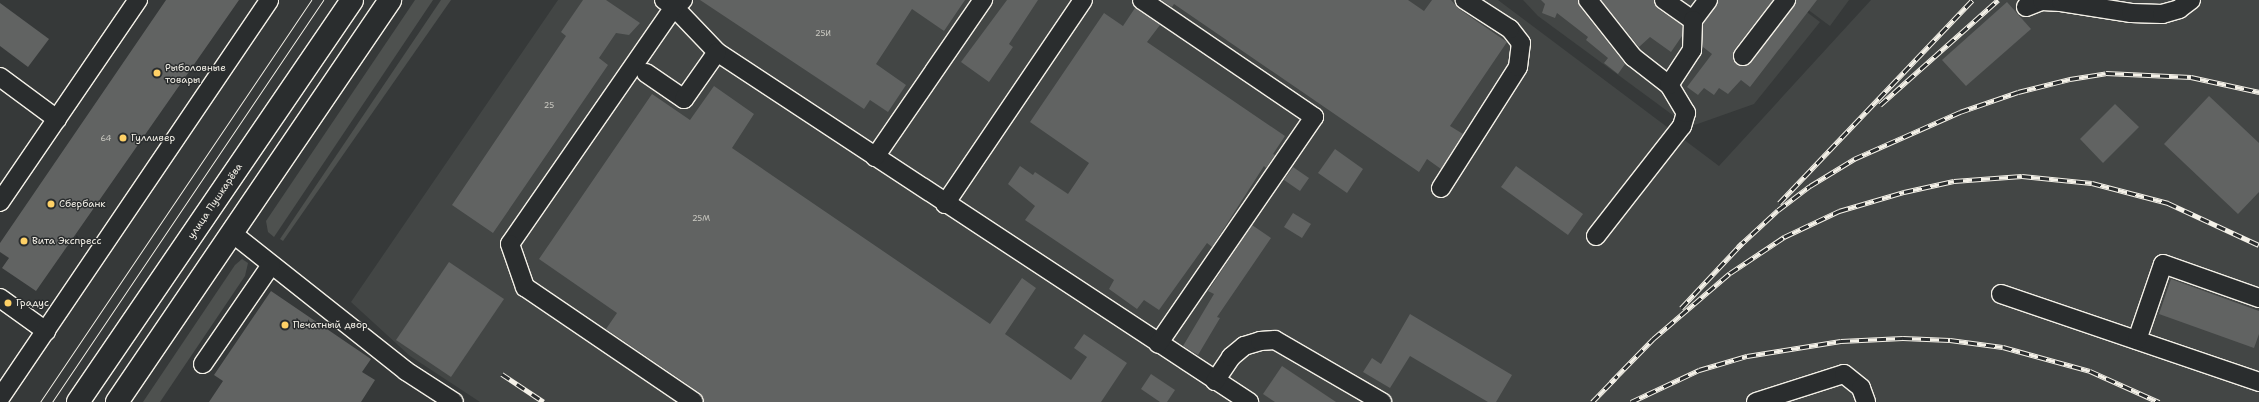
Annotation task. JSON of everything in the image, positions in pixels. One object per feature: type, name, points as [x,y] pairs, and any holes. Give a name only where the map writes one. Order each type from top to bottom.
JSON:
[{"type":"main road","name":"улица Пушкарёва","points":[[78,402],[352,0]]},
{"type":"main road","points":[[117,402],[390,0]]},
{"type":"main road","points":[[206,214],[232,233]]},
{"type":"street","points":[[0,202],[138,0]]},
{"type":"street","points":[[0,398],[269,0]]},
{"type":"street","points":[[875,157],[983,0]]},
{"type":"street","points":[[945,204],[1083,0]]},
{"type":"street","points":[[1142,0],[1314,117],[1158,344]]},
{"type":"street","points":[[1441,188],[1518,67],[1520,43],[1517,38],[1510,29],[1466,0]]},
{"type":"street","points":[[1588,0],[1633,57],[1669,85],[1686,113],[1682,126],[1596,236]]},
{"type":"street","points":[[1664,0],[1693,20]]},
{"type":"street","points":[[1669,85],[1692,50],[1693,20],[1708,0]]},
{"type":"street","points":[[1743,56],[1786,0]]},
{"type":"street","points":[[2026,7],[2042,1],[2054,1],[2131,13],[2162,14],[2179,9],[2191,0]]},
{"type":"street","points":[[694,402],[525,287],[510,244],[674,2],[717,52],[945,204],[1249,402]]},
{"type":"street","points":[[646,74],[684,100],[717,52]]},
{"type":"street","points":[[0,77],[57,119]]},
{"type":"street","points":[[232,233],[406,371],[454,402]]},
{"type":"street","points":[[2137,340],[2163,264],[2259,298]]},
{"type":"street","points":[[203,364],[271,265]]},
{"type":"street","points":[[2001,294],[2259,381]]},
{"type":"street","points":[[0,298],[46,331]]},
{"type":"street","points":[[1215,380],[1231,357],[1244,346],[1260,340],[1275,340],[1293,348],[1382,402]]},
{"type":"street","points":[[1756,402],[1844,374],[1862,388],[1866,402]]},
{"type":"shaded area","points":[[415,0],[433,0],[274,237],[268,232],[266,221]]},
{"type":"shaded area","points":[[441,0],[451,0],[283,241],[280,239]]},
{"type":"shaded area","points":[[558,0],[1498,0],[1719,166],[1871,0],[2259,0],[2259,402],[480,402],[410,356],[351,302]]},
{"type":"shaded area","points":[[1523,0],[1791,0],[1820,22],[1754,104],[1689,127],[1538,16]]},
{"type":"shaded area","points":[[1795,0],[1849,0],[1830,26]]},
{"type":"shaded area","points":[[242,259],[248,263],[245,276],[160,402],[143,402],[235,265]]},
{"type":"building","points":[[166,0],[239,0],[36,291],[2,268],[9,258],[0,252],[0,243]]},
{"type":"building","points":[[583,0],[606,0],[640,23],[629,35],[616,33],[599,58],[608,65],[493,233],[452,205],[566,36],[561,32]]},
{"type":"building","points":[[700,0],[965,0],[944,31],[912,9],[876,64],[906,85],[888,112],[870,100],[864,109]]},
{"type":"building","points":[[1007,0],[1038,0],[1009,44],[1013,47],[989,82],[961,62]]},
{"type":"building","points":[[1161,0],[1408,0],[1424,11],[1432,0],[1451,0],[1459,9],[1507,42],[1450,126],[1463,134],[1441,169],[1427,159],[1419,172],[1174,4],[1172,7]]},
{"type":"building","points":[[1541,0],[1578,0],[1580,7],[1625,64],[1618,74],[1604,63],[1608,58],[1586,40],[1588,37],[1557,13],[1555,18],[1542,13],[1545,4]]},
{"type":"building","points":[[1601,0],[1654,0],[1658,9],[1682,25],[1682,36],[1671,52],[1650,37],[1639,47]]},
{"type":"building","points":[[1718,0],[1773,0],[1734,50],[1733,60],[1742,66],[1751,62],[1794,6],[1796,0],[1817,0],[1750,87],[1741,80],[1728,94],[1719,88],[1714,95],[1704,88],[1698,95],[1687,87],[1712,54],[1703,47],[1703,24]]},
{"type":"building","points":[[2007,2],[2031,29],[1966,86],[1942,60]]},
{"type":"building","points":[[0,3],[49,39],[28,67],[0,46]]},
{"type":"building","points":[[1135,8],[1160,25],[1147,42],[1285,136],[1273,154],[1275,155],[1266,168],[1264,166],[1212,247],[1207,243],[1159,310],[1144,300],[1137,309],[1109,289],[1114,280],[1025,220],[1035,206],[1008,184],[1020,166],[1033,175],[1035,172],[1068,194],[1089,163],[1030,122],[1104,13],[1123,26]]},
{"type":"building","points":[[714,86],[754,114],[732,148],[990,324],[1022,278],[1036,288],[1005,334],[1071,380],[1087,357],[1074,348],[1084,334],[1127,363],[1101,402],[704,402],[700,393],[606,329],[617,313],[539,259],[652,94],[690,120]]},
{"type":"building","points":[[2209,96],[2259,143],[2259,192],[2238,214],[2164,144]]},
{"type":"building","points":[[2115,104],[2139,127],[2103,163],[2080,139]]},
{"type":"building","points":[[1335,149],[1363,169],[1347,193],[1318,173]]},
{"type":"building","points":[[1516,166],[1583,214],[1568,235],[1501,187]]},
{"type":"building","points":[[1293,167],[1309,178],[1300,191],[1284,180]]},
{"type":"building","points":[[1293,213],[1311,224],[1302,238],[1284,227]]},
{"type":"building","points":[[1252,225],[1271,238],[1217,317],[1220,318],[1198,355],[1183,346],[1214,294],[1208,291]]},
{"type":"building","points":[[449,262],[504,299],[451,377],[396,340]]},
{"type":"building","points":[[2171,279],[2259,311],[2259,334],[2254,348],[2159,314]]},
{"type":"building","name":"Печатный двор","points":[[271,291],[371,359],[362,372],[375,380],[361,402],[209,402],[223,381],[214,375]]},
{"type":"building","points":[[1410,314],[1512,375],[1496,402],[1488,402],[1410,356],[1390,388],[1363,372],[1372,358],[1381,364]]},
{"type":"building","points":[[1282,366],[1336,402],[1275,402],[1263,394]]},
{"type":"building","points":[[1151,374],[1175,390],[1167,402],[1160,402],[1141,389]]},
{"type":"tram line","points":[[40,402],[311,0]]},
{"type":"tram line","points":[[52,402],[323,0]]},
{"type":"railway","points":[[1779,203],[1972,0]]},
{"type":"railway","points":[[1880,105],[1998,0]]},
{"type":"railway","points":[[1738,247],[1778,210],[1810,186],[1854,159],[1960,112],[2018,92],[2070,79],[2106,73],[2191,77],[2259,92]]},
{"type":"railway","points":[[1611,382],[1653,339],[1730,273],[1784,237],[1839,211],[1904,192],[1954,181],[2022,176],[2092,183],[2168,203],[2259,245]]},
{"type":"railway","points":[[1681,308],[1742,243]]},
{"type":"railway","points":[[1631,402],[1699,370],[1747,356],[1841,341],[1903,338],[1950,340],[2003,347],[2090,371],[2159,402]]},
{"type":"railway","points":[[502,374],[544,402]]},
{"type":"railway","points":[[1592,402],[1615,378]]},
{"type":"place","name":"Рыболовные товары","points":[[157,73]]},
{"type":"place","name":"Гулливер","points":[[123,138]]},
{"type":"place","name":"Сбербанк","points":[[51,204]]},
{"type":"place","name":"Вита Экспресс","points":[[24,241]]},
{"type":"place","name":"Градус","points":[[8,303]]},
{"type":"place","name":"Печатный двор","points":[[285,325]]}]
